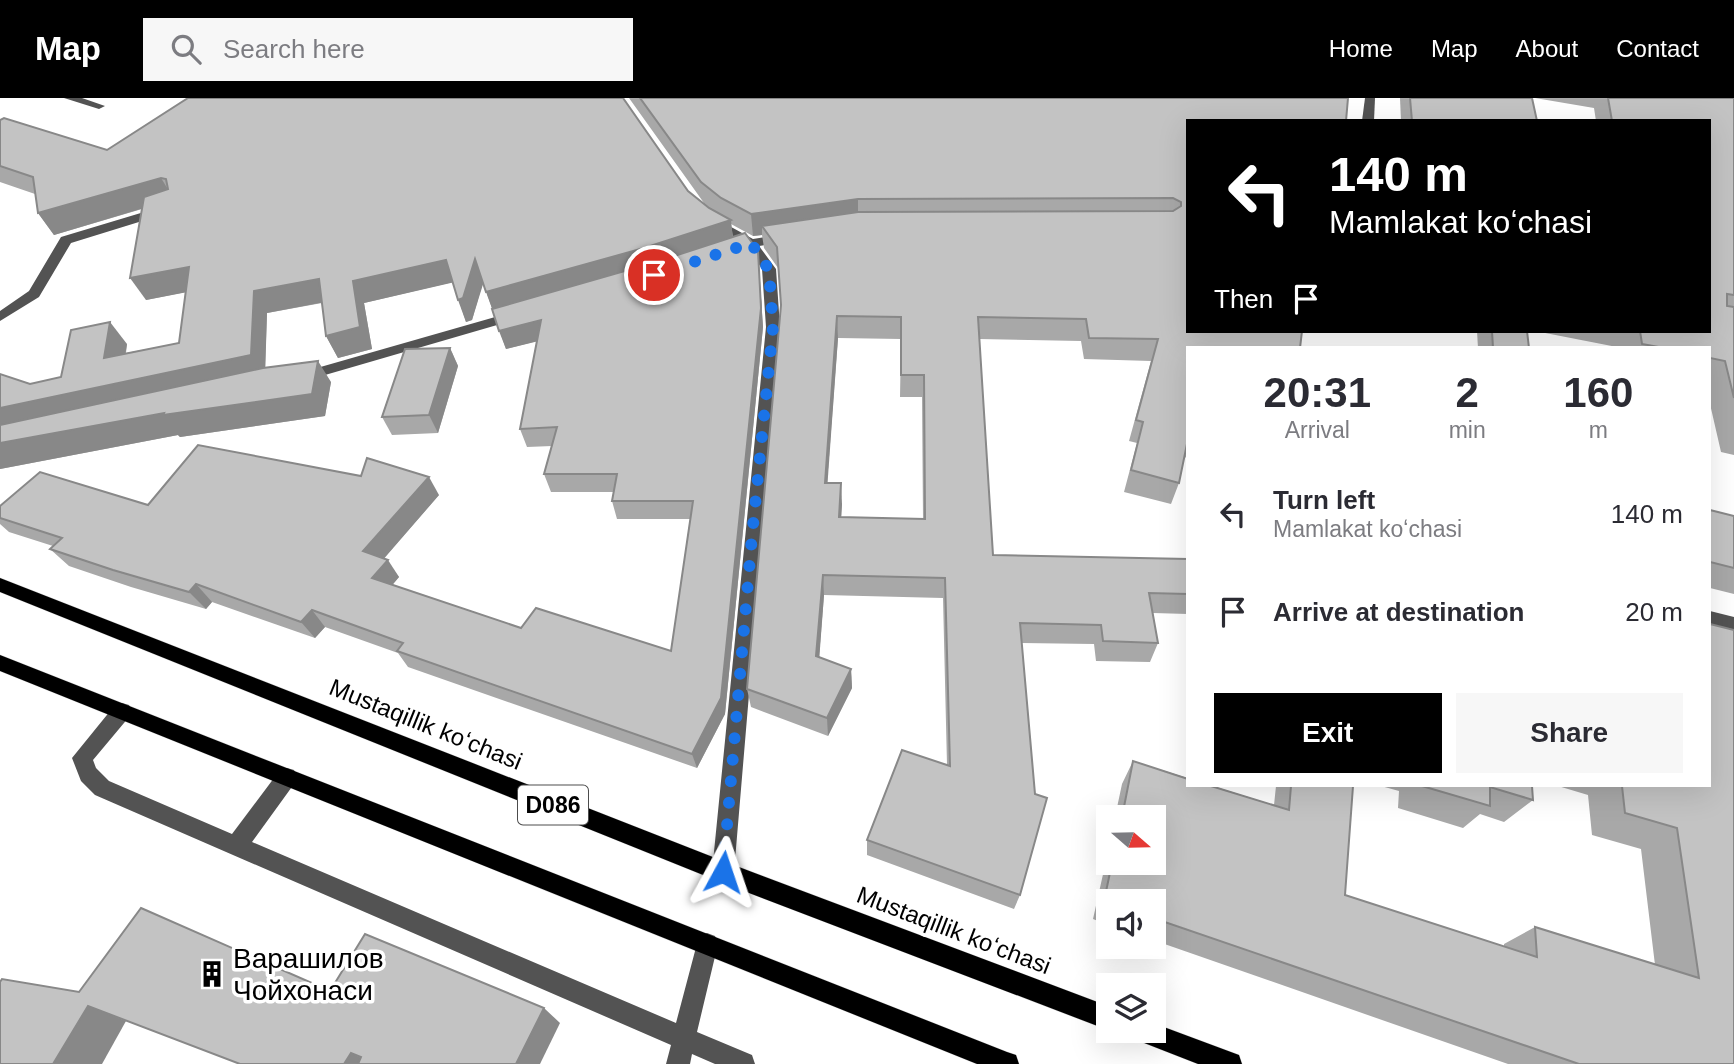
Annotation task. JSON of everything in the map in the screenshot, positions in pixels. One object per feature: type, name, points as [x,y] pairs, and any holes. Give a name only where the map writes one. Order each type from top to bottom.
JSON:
[{"type":"main road","name":"Mustaqillik koʻchasi","points":[[0,585],[723,872],[1096,1013]]},
{"type":"main road","points":[[0,663],[1007,1064]]},
{"type":"main road","points":[[1166,1040],[1230,1064]]},
{"type":"street","points":[[69,98],[99,106]]},
{"type":"street","points":[[1368,119],[1370,98]]},
{"type":"street","points":[[0,317],[34,294],[66,240],[175,206]]},
{"type":"street","points":[[698,208],[718,225],[751,243],[769,270],[773,327],[723,872]]},
{"type":"street","points":[[714,255],[751,243],[804,235]]},
{"type":"street","points":[[291,379],[534,310]]},
{"type":"street","points":[[1711,618],[1734,624]]},
{"type":"street","points":[[122,711],[82,758],[88,774],[102,788],[743,1064]]},
{"type":"street","points":[[236,846],[287,777]]},
{"type":"street","points":[[678,1064],[707,944]]},
{"type":"building","points":[[188,98],[623,98],[688,191],[709,208],[731,220],[644,248],[486,292],[475,259],[463,298],[458,300],[446,260],[353,281],[360,327],[326,336],[319,279],[254,291],[251,355],[0,408],[0,374],[30,384],[61,377],[71,330],[110,322],[104,358],[179,343],[189,267],[130,278],[144,197],[168,189],[166,179],[161,178],[38,213],[33,177],[0,166],[0,120],[4,118],[107,150]]},
{"type":"building","points":[[640,98],[1348,98],[1346,119],[1186,119],[1186,333],[1302,333],[1300,346],[1186,346],[1186,449],[1179,483],[1131,470],[1143,422],[1136,420],[1158,339],[1089,338],[1086,319],[978,317],[993,555],[1186,559],[1186,594],[1149,593],[1158,643],[1103,641],[1101,625],[1020,623],[1035,794],[1047,798],[1020,895],[867,840],[902,750],[950,766],[945,578],[823,575],[816,656],[851,669],[827,718],[747,689],[781,305],[777,247],[762,226],[858,212],[1173,211],[1181,206],[1181,202],[1173,198],[858,199],[751,214],[721,198],[701,182]],"holes":[[[837,316],[901,317],[901,375],[924,375],[925,519],[839,517],[841,483],[825,483]]]},
{"type":"building","points":[[1410,98],[1532,98],[1537,119],[1412,119]]},
{"type":"building","points":[[1608,98],[1734,98],[1734,295],[1727,294],[1727,306],[1734,307],[1734,398],[1725,361],[1711,358],[1711,346],[1642,344],[1640,333],[1711,333],[1711,119],[1612,119]]},
{"type":"building","points":[[745,233],[758,251],[761,308],[721,698],[692,754],[397,651],[403,643],[312,610],[301,622],[196,584],[189,592],[113,570],[50,549],[62,538],[0,518],[0,506],[40,472],[148,505],[198,445],[361,476],[367,458],[429,477],[363,551],[388,560],[372,578],[521,628],[536,608],[671,651],[693,501],[612,501],[617,474],[544,474],[557,427],[520,429],[541,320],[499,331],[492,309],[656,262]]},
{"type":"building","points":[[1492,333],[1527,333],[1529,346],[1493,346]]},
{"type":"building","points":[[450,348],[429,415],[382,417],[405,349]]},
{"type":"building","points":[[318,361],[312,394],[163,415],[164,413],[0,443],[0,425],[263,368]]},
{"type":"building","points":[[1711,510],[1734,516],[1734,568],[1711,562]]},
{"type":"building","points":[[1711,624],[1734,630],[1734,1064],[1579,1064],[1166,922],[1166,889],[1107,889],[1109,875],[1166,875],[1166,805],[1124,805],[1133,761],[1186,778],[1186,787],[1214,787],[1289,810],[1291,787],[1353,787],[1345,895],[1537,957],[1535,927],[1699,978],[1677,828],[1625,813],[1622,787],[1711,787]]},
{"type":"building","points":[[1425,787],[1490,787],[1490,806]]},
{"type":"building","points":[[1490,787],[1532,787],[1533,800]]},
{"type":"building","name":"Варашилов Чойхонаси","points":[[141,908],[330,991],[365,934],[544,1008],[516,1064],[358,1064],[361,1057],[351,1053],[344,1064],[240,1064],[88,1006],[53,1064],[0,1064],[2,979],[79,992]]},
{"type":"place","name":"Варашилов Чойхонаси","points":[[212,974]]},
{"type":"route","points":[[654,275],[751,243],[769,270],[773,327],[723,872]]}]
